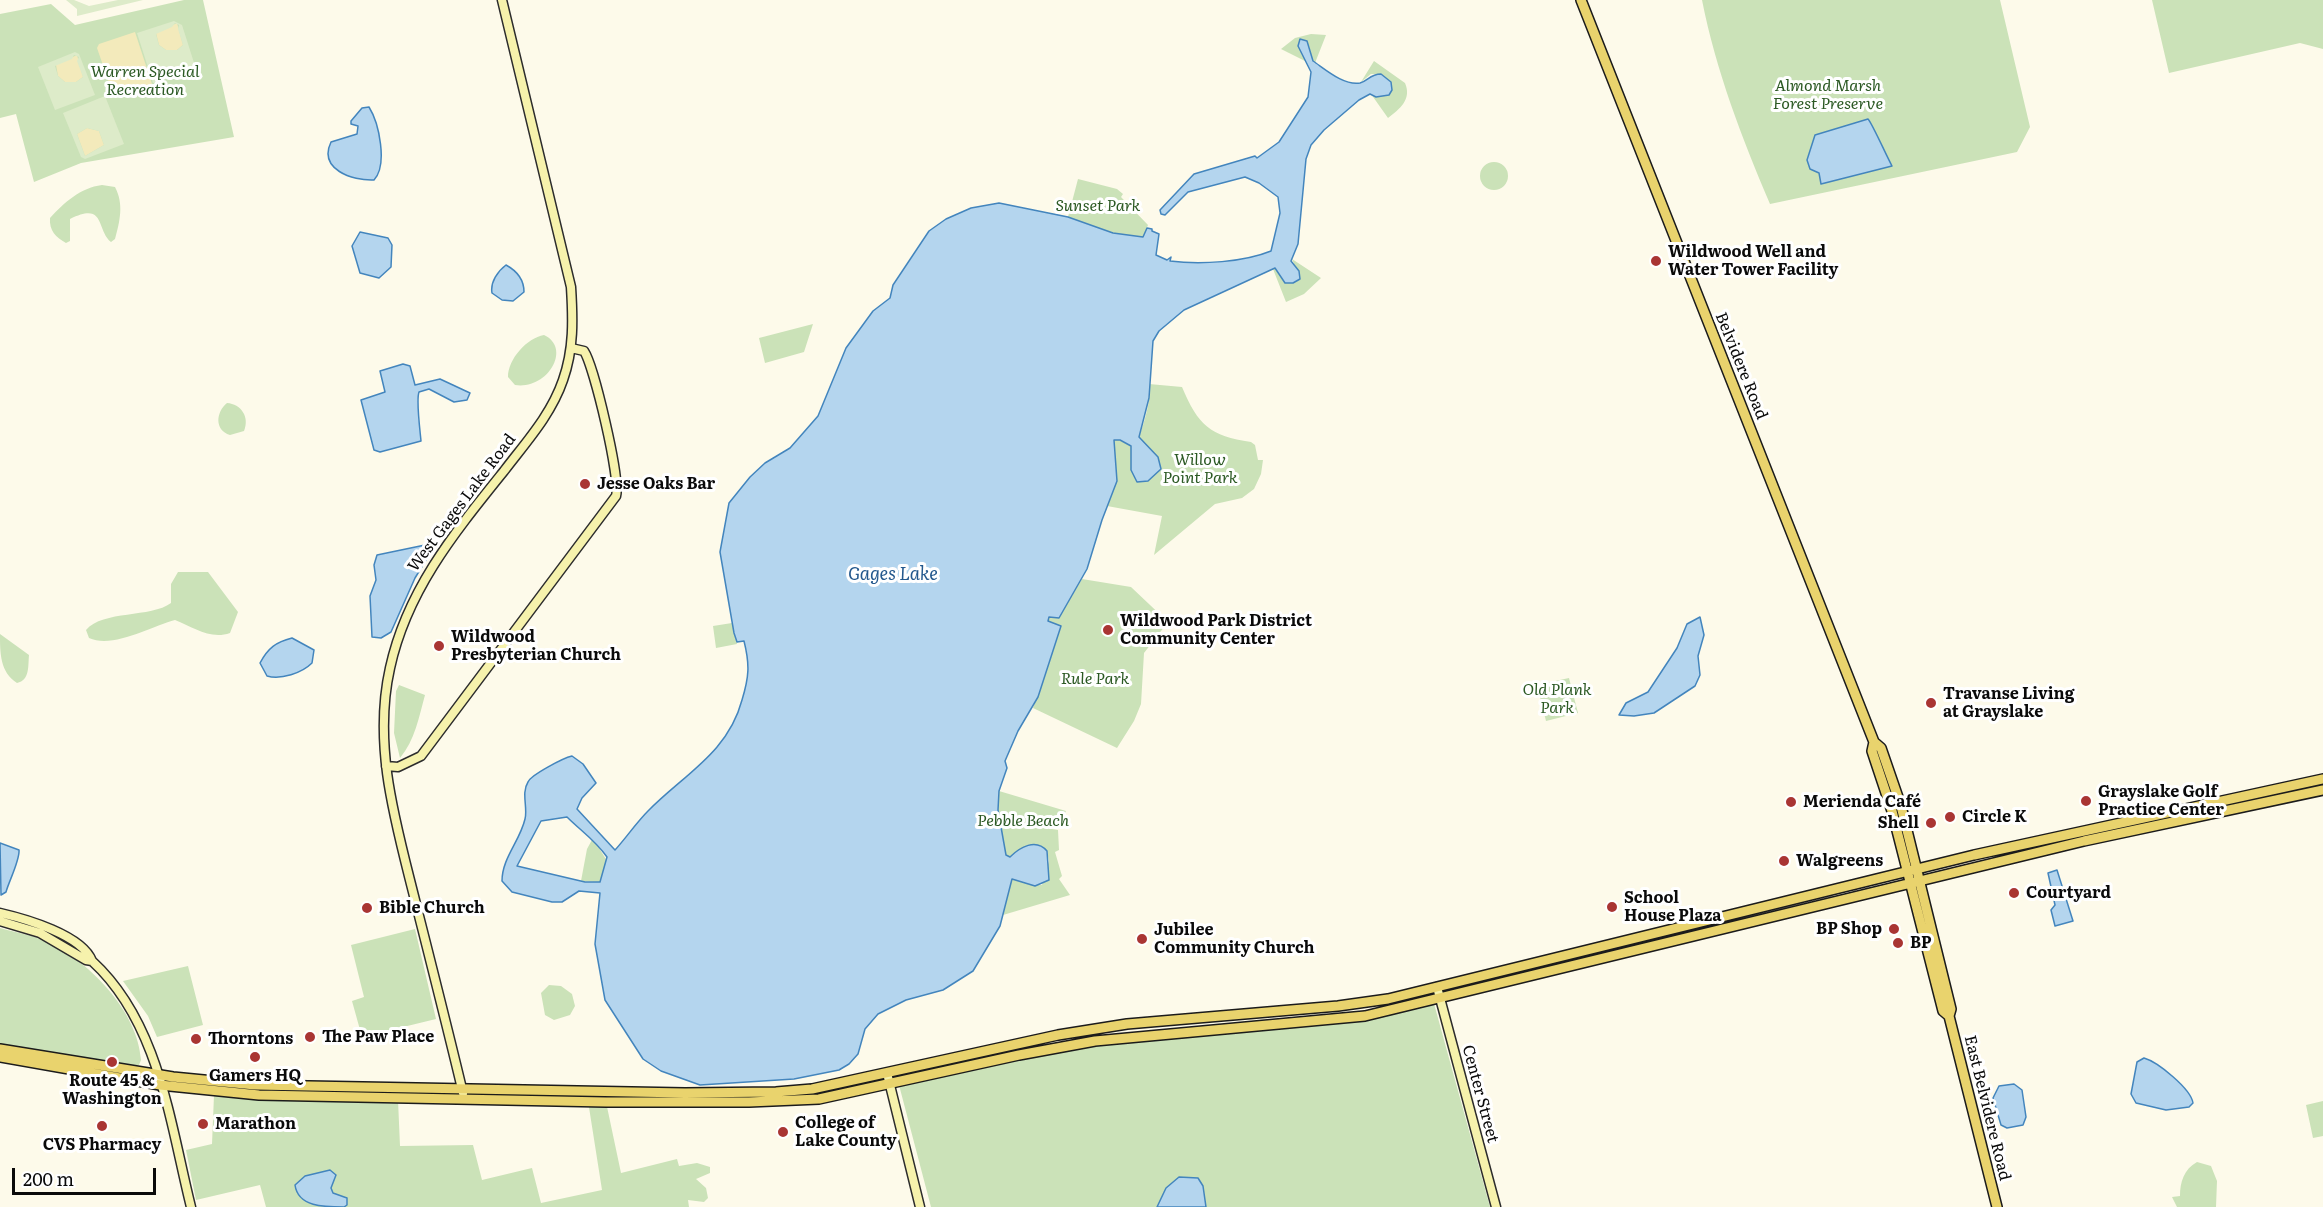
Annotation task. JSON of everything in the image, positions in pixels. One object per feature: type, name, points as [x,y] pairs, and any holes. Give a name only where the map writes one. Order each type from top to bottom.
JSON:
[{"type":"main road","name":"Belvidere Road","points":[[1581,0],[1874,742],[1881,748],[1893,781],[1916,883]]},
{"type":"main road","points":[[0,1057],[160,1085],[259,1095],[776,1092],[812,1089],[1058,1035],[1127,1024],[1338,1006],[1437,987],[2004,849],[2323,779]]},
{"type":"main road","points":[[0,1049],[157,1074],[255,1086],[785,1102],[819,1099],[1059,1047],[1180,1031],[1365,1016],[2084,841],[2323,790]]},
{"type":"main road","name":"East Belvidere Road","points":[[1916,883],[1952,1009],[1949,1016],[1996,1207]]},
{"type":"main road","points":[[1519,967],[1522,979]]},
{"type":"street","name":"West Gages Lake Road","points":[[464,1094],[405,859],[386,766],[383,728],[386,690],[395,649],[409,608],[443,548],[549,411],[562,382],[571,348],[573,318],[571,286],[502,0]]},
{"type":"street","points":[[386,766],[398,767],[421,756],[616,496],[616,474],[592,370],[584,351],[571,348]]},
{"type":"street","points":[[0,913],[33,922],[58,933],[86,951],[132,1007],[148,1040],[191,1207]]},
{"type":"street","points":[[0,921],[40,933],[86,960],[92,961]]},
{"type":"street","name":"Center Street","points":[[1437,987],[1496,1207]]},
{"type":"street","points":[[887,1073],[920,1207]]},
{"type":"green space","points":[[66,0],[74,0],[89,6],[118,0],[143,0],[77,16],[77,9]]},
{"type":"green space","name":"Warren Special Recreation","points":[[184,0],[203,0],[234,137],[81,163],[34,182],[16,114],[0,118],[0,14],[51,4],[75,25]]},
{"type":"green space","name":"Almond Marsh Forest Preserve","points":[[1702,0],[2000,0],[2030,127],[2017,152],[1770,204],[1731,104]]},
{"type":"green space","points":[[2152,0],[2323,0],[2323,49],[2300,43],[2169,73]]},
{"type":"green space","points":[[174,21],[182,25],[196,69],[153,83],[137,33]],"holes":[[[175,23],[179,25],[183,45],[177,50],[166,50],[159,45],[156,34],[172,27]]]},
{"type":"green space","points":[[1311,34],[1326,35],[1315,63],[1312,60],[1309,46],[1301,53],[1307,62],[1281,49],[1295,38]]},
{"type":"green space","points":[[75,52],[79,54],[95,95],[55,110],[38,67]],"holes":[[[74,55],[79,57],[77,61],[83,77],[76,82],[65,82],[58,76],[55,66],[72,59]]]},
{"type":"green space","points":[[1374,61],[1405,83],[1407,89],[1404,103],[1388,118],[1371,94],[1376,97],[1389,95],[1381,74],[1371,74],[1361,82]]},
{"type":"green space","points":[[105,96],[124,144],[85,159],[81,157],[63,113]],"holes":[[[87,128],[99,131],[104,145],[85,156],[77,134]]]},
{"type":"green space","points":[[1494,162],[1504,166],[1508,176],[1504,186],[1494,190],[1484,186],[1480,176],[1484,166]]},
{"type":"green space","name":"Sunset Park","points":[[1078,179],[1117,189],[1123,194],[1121,197],[1148,225],[1143,237],[1113,233],[1068,217]]},
{"type":"green space","points":[[102,185],[115,187],[120,200],[120,219],[115,239],[111,242],[106,237],[98,219],[89,213],[70,219],[70,241],[66,243],[52,230],[50,218],[73,197],[87,189]]},
{"type":"green space","points":[[1292,259],[1321,278],[1304,294],[1286,302],[1273,269],[1276,269],[1287,283],[1300,279]]},
{"type":"green space","points":[[813,324],[804,352],[765,363],[759,338]]},
{"type":"green space","points":[[544,335],[552,341],[556,349],[556,358],[552,367],[537,381],[527,385],[515,385],[508,377],[511,363],[525,345]]},
{"type":"green space","name":"Willow Point Park","points":[[1149,384],[1182,387],[1200,420],[1215,432],[1251,442],[1255,445],[1258,460],[1263,460],[1261,474],[1254,489],[1242,498],[1215,504],[1154,555],[1162,516],[1107,506],[1117,481],[1114,440],[1117,439],[1131,446],[1131,455],[1147,410]]},
{"type":"green space","points":[[227,403],[243,412],[246,421],[244,431],[230,435],[221,429],[218,420]]},
{"type":"green space","points":[[178,572],[208,572],[238,612],[230,633],[209,634],[175,620],[121,639],[99,641],[89,638],[86,630],[104,619],[152,611],[171,603],[171,584]]},
{"type":"green space","name":"Rule Park","points":[[1082,579],[1131,587],[1168,622],[1144,653],[1141,704],[1134,721],[1117,748],[1033,708],[1061,626],[1048,621],[1050,616],[1059,617]]},
{"type":"green space","points":[[732,623],[737,644],[716,648],[713,626]]},
{"type":"green space","points":[[0,634],[29,655],[28,672],[24,679],[17,683],[11,679],[4,668]]},
{"type":"green space","name":"Old Plank Park","points":[[1569,678],[1578,713],[1546,721],[1537,685]]},
{"type":"green space","points":[[399,685],[425,695],[413,736],[400,758],[394,733],[396,691]]},
{"type":"green space","name":"Pebble Beach","points":[[999,791],[1066,811],[1059,825],[1053,825],[1052,829],[1058,830],[1059,850],[1055,852],[1062,876],[1059,879],[1070,895],[1003,915],[1011,880],[1015,878],[1030,885],[1042,885],[1049,861],[1047,851],[1024,848],[1010,857],[1006,855],[998,810]]},
{"type":"green space","points":[[593,838],[607,861],[601,882],[581,881],[587,849]]},
{"type":"green space","points":[[0,928],[44,940],[81,963],[96,976],[122,1007],[131,1024],[138,1042],[141,1060],[139,1065],[125,1066],[0,1045]]},
{"type":"green space","points":[[415,929],[436,1019],[362,1037],[352,1001],[364,997],[351,945]]},
{"type":"green space","points":[[188,966],[203,1025],[157,1037],[148,1016],[123,981]]},
{"type":"green space","points":[[549,985],[561,986],[572,994],[575,1006],[570,1015],[554,1020],[545,1015],[541,993]]},
{"type":"green space","points":[[1433,1000],[1490,1207],[931,1207],[899,1085],[1064,1046],[1343,1022]]},
{"type":"green space","points":[[214,1095],[398,1100],[400,1146],[473,1145],[482,1180],[532,1168],[541,1203],[602,1190],[588,1101],[606,1102],[621,1173],[677,1159],[679,1166],[697,1163],[710,1167],[710,1173],[696,1179],[706,1188],[708,1198],[704,1202],[688,1200],[689,1207],[266,1207],[260,1185],[196,1200],[186,1150],[212,1144]]},
{"type":"green space","points":[[2323,1101],[2323,1136],[2313,1138],[2306,1105]]},
{"type":"green space","points":[[2197,1162],[2211,1166],[2217,1181],[2216,1207],[2177,1207],[2172,1197],[2180,1196],[2184,1176]]},
{"type":"sand","points":[[177,23],[183,45],[177,50],[166,50],[159,45],[156,33]]},
{"type":"sand","points":[[135,32],[152,84],[114,97],[97,48],[99,44]]},
{"type":"sand","points":[[77,55],[83,77],[76,82],[65,82],[58,76],[56,65]]},
{"type":"sand","points":[[87,128],[99,131],[104,145],[85,156],[77,134]]},
{"type":"water","name":"Gages Lake","points":[[1300,39],[1307,41],[1313,61],[1341,79],[1360,83],[1374,75],[1381,74],[1391,82],[1392,90],[1389,95],[1376,97],[1370,94],[1359,100],[1324,130],[1311,145],[1306,159],[1298,244],[1291,261],[1299,271],[1300,279],[1293,283],[1285,283],[1275,268],[1184,310],[1159,331],[1153,341],[1149,398],[1139,437],[1158,457],[1161,469],[1148,481],[1137,482],[1131,470],[1131,446],[1120,440],[1114,440],[1117,481],[1087,569],[1059,618],[1049,617],[1048,621],[1061,626],[1038,697],[1018,731],[1005,761],[1007,768],[999,791],[998,810],[1006,855],[1010,857],[1028,845],[1043,847],[1047,851],[1049,880],[1035,886],[1012,879],[1000,926],[973,971],[943,990],[906,1000],[878,1014],[865,1029],[858,1054],[849,1064],[839,1070],[794,1079],[700,1085],[661,1071],[643,1059],[605,1000],[595,944],[600,893],[579,891],[562,902],[552,902],[512,892],[502,881],[508,857],[523,827],[526,810],[525,791],[528,782],[541,771],[568,757],[572,756],[583,764],[596,783],[582,798],[577,809],[615,850],[639,820],[703,762],[726,735],[742,700],[748,671],[744,641],[737,642],[734,633],[720,552],[729,503],[750,477],[765,463],[790,448],[818,416],[846,348],[873,311],[890,298],[893,285],[929,231],[946,219],[971,208],[999,203],[1068,217],[1113,233],[1143,237],[1147,228],[1152,229],[1159,234],[1156,255],[1167,260],[1171,257],[1170,261],[1222,262],[1271,251],[1280,213],[1278,197],[1259,183],[1245,177],[1188,192],[1165,215],[1161,214],[1160,210],[1194,174],[1255,156],[1257,158],[1279,142],[1308,97],[1311,72],[1298,46]],"holes":[[[567,817],[607,857],[600,882],[585,882],[517,866],[541,821]]]},
{"type":"water","points":[[369,107],[379,133],[381,155],[381,165],[374,180],[347,176],[339,172],[329,159],[328,151],[331,142],[357,134],[358,126],[351,124],[351,121],[362,108]]},
{"type":"water","points":[[1868,119],[1892,166],[1821,184],[1819,173],[1810,169],[1807,160],[1815,135]]},
{"type":"water","points":[[360,232],[388,238],[392,245],[391,267],[379,278],[360,273],[352,246]]},
{"type":"water","points":[[506,265],[519,276],[524,288],[524,292],[513,301],[502,300],[492,293],[495,277]]},
{"type":"water","points":[[403,364],[410,366],[415,385],[440,379],[470,393],[467,400],[454,402],[429,389],[419,392],[421,441],[380,452],[374,450],[361,400],[385,392],[380,371]]},
{"type":"water","points":[[425,545],[434,547],[415,578],[391,632],[381,638],[372,637],[370,596],[376,580],[374,565],[377,555]]},
{"type":"water","points":[[1700,617],[1704,635],[1698,656],[1700,675],[1695,686],[1654,713],[1634,716],[1619,715],[1626,703],[1648,692],[1677,648],[1687,624]]},
{"type":"water","points":[[292,638],[314,650],[312,663],[291,675],[267,676],[260,663],[263,658],[273,646]]},
{"type":"water","points":[[0,843],[19,850],[6,892],[1,895]]},
{"type":"water","points":[[2057,870],[2073,921],[2055,926],[2051,910],[2055,905],[2048,873]]},
{"type":"water","points":[[2144,1058],[2173,1077],[2186,1091],[2193,1103],[2189,1107],[2166,1110],[2136,1103],[2131,1094],[2137,1062]]},
{"type":"water","points":[[2014,1084],[2022,1090],[2026,1117],[2023,1125],[2007,1128],[2001,1125],[1993,1098],[1999,1086]]},
{"type":"water","points":[[330,1170],[336,1175],[331,1188],[333,1193],[347,1198],[347,1205],[344,1207],[320,1206],[301,1198],[295,1185],[305,1176]]},
{"type":"water","points":[[1179,1177],[1198,1178],[1203,1186],[1206,1207],[1157,1207],[1166,1188]]},
{"type":"place","name":"Wildwood Well and Water Tower Facility","points":[[1656,261]]},
{"type":"place","name":"Jesse Oaks Bar","points":[[585,484]]},
{"type":"place","name":"Wildwood Park District Community Center","points":[[1108,630]]},
{"type":"place","name":"Wildwood Presbyterian Church","points":[[439,646]]},
{"type":"place","name":"Travanse Living at Grayslake","points":[[1931,703]]},
{"type":"place","name":"Grayslake Golf Practice Center","points":[[2086,801]]},
{"type":"place","name":"Merienda Café","points":[[1791,802]]},
{"type":"place","name":"Circle K","points":[[1950,817]]},
{"type":"place","name":"Shell","points":[[1931,823]]},
{"type":"place","name":"Walgreens","points":[[1784,861]]},
{"type":"place","name":"Courtyard","points":[[2014,893]]},
{"type":"place","name":"School House Plaza","points":[[1612,907]]},
{"type":"place","name":"Bible Church","points":[[367,908]]},
{"type":"place","name":"BP Shop","points":[[1894,929]]},
{"type":"place","name":"Jubilee Community Church","points":[[1142,939]]},
{"type":"place","name":"BP","points":[[1898,943]]},
{"type":"place","name":"The Paw Place","points":[[310,1037]]},
{"type":"place","name":"Thorntons","points":[[196,1039]]},
{"type":"place","name":"Gamers HQ","points":[[255,1057]]},
{"type":"place","name":"Route 45 & Washington","points":[[112,1062]]},
{"type":"place","name":"Marathon","points":[[203,1124]]},
{"type":"place","name":"CVS Pharmacy","points":[[102,1126]]},
{"type":"place","name":"College of Lake County","points":[[783,1132]]}]
